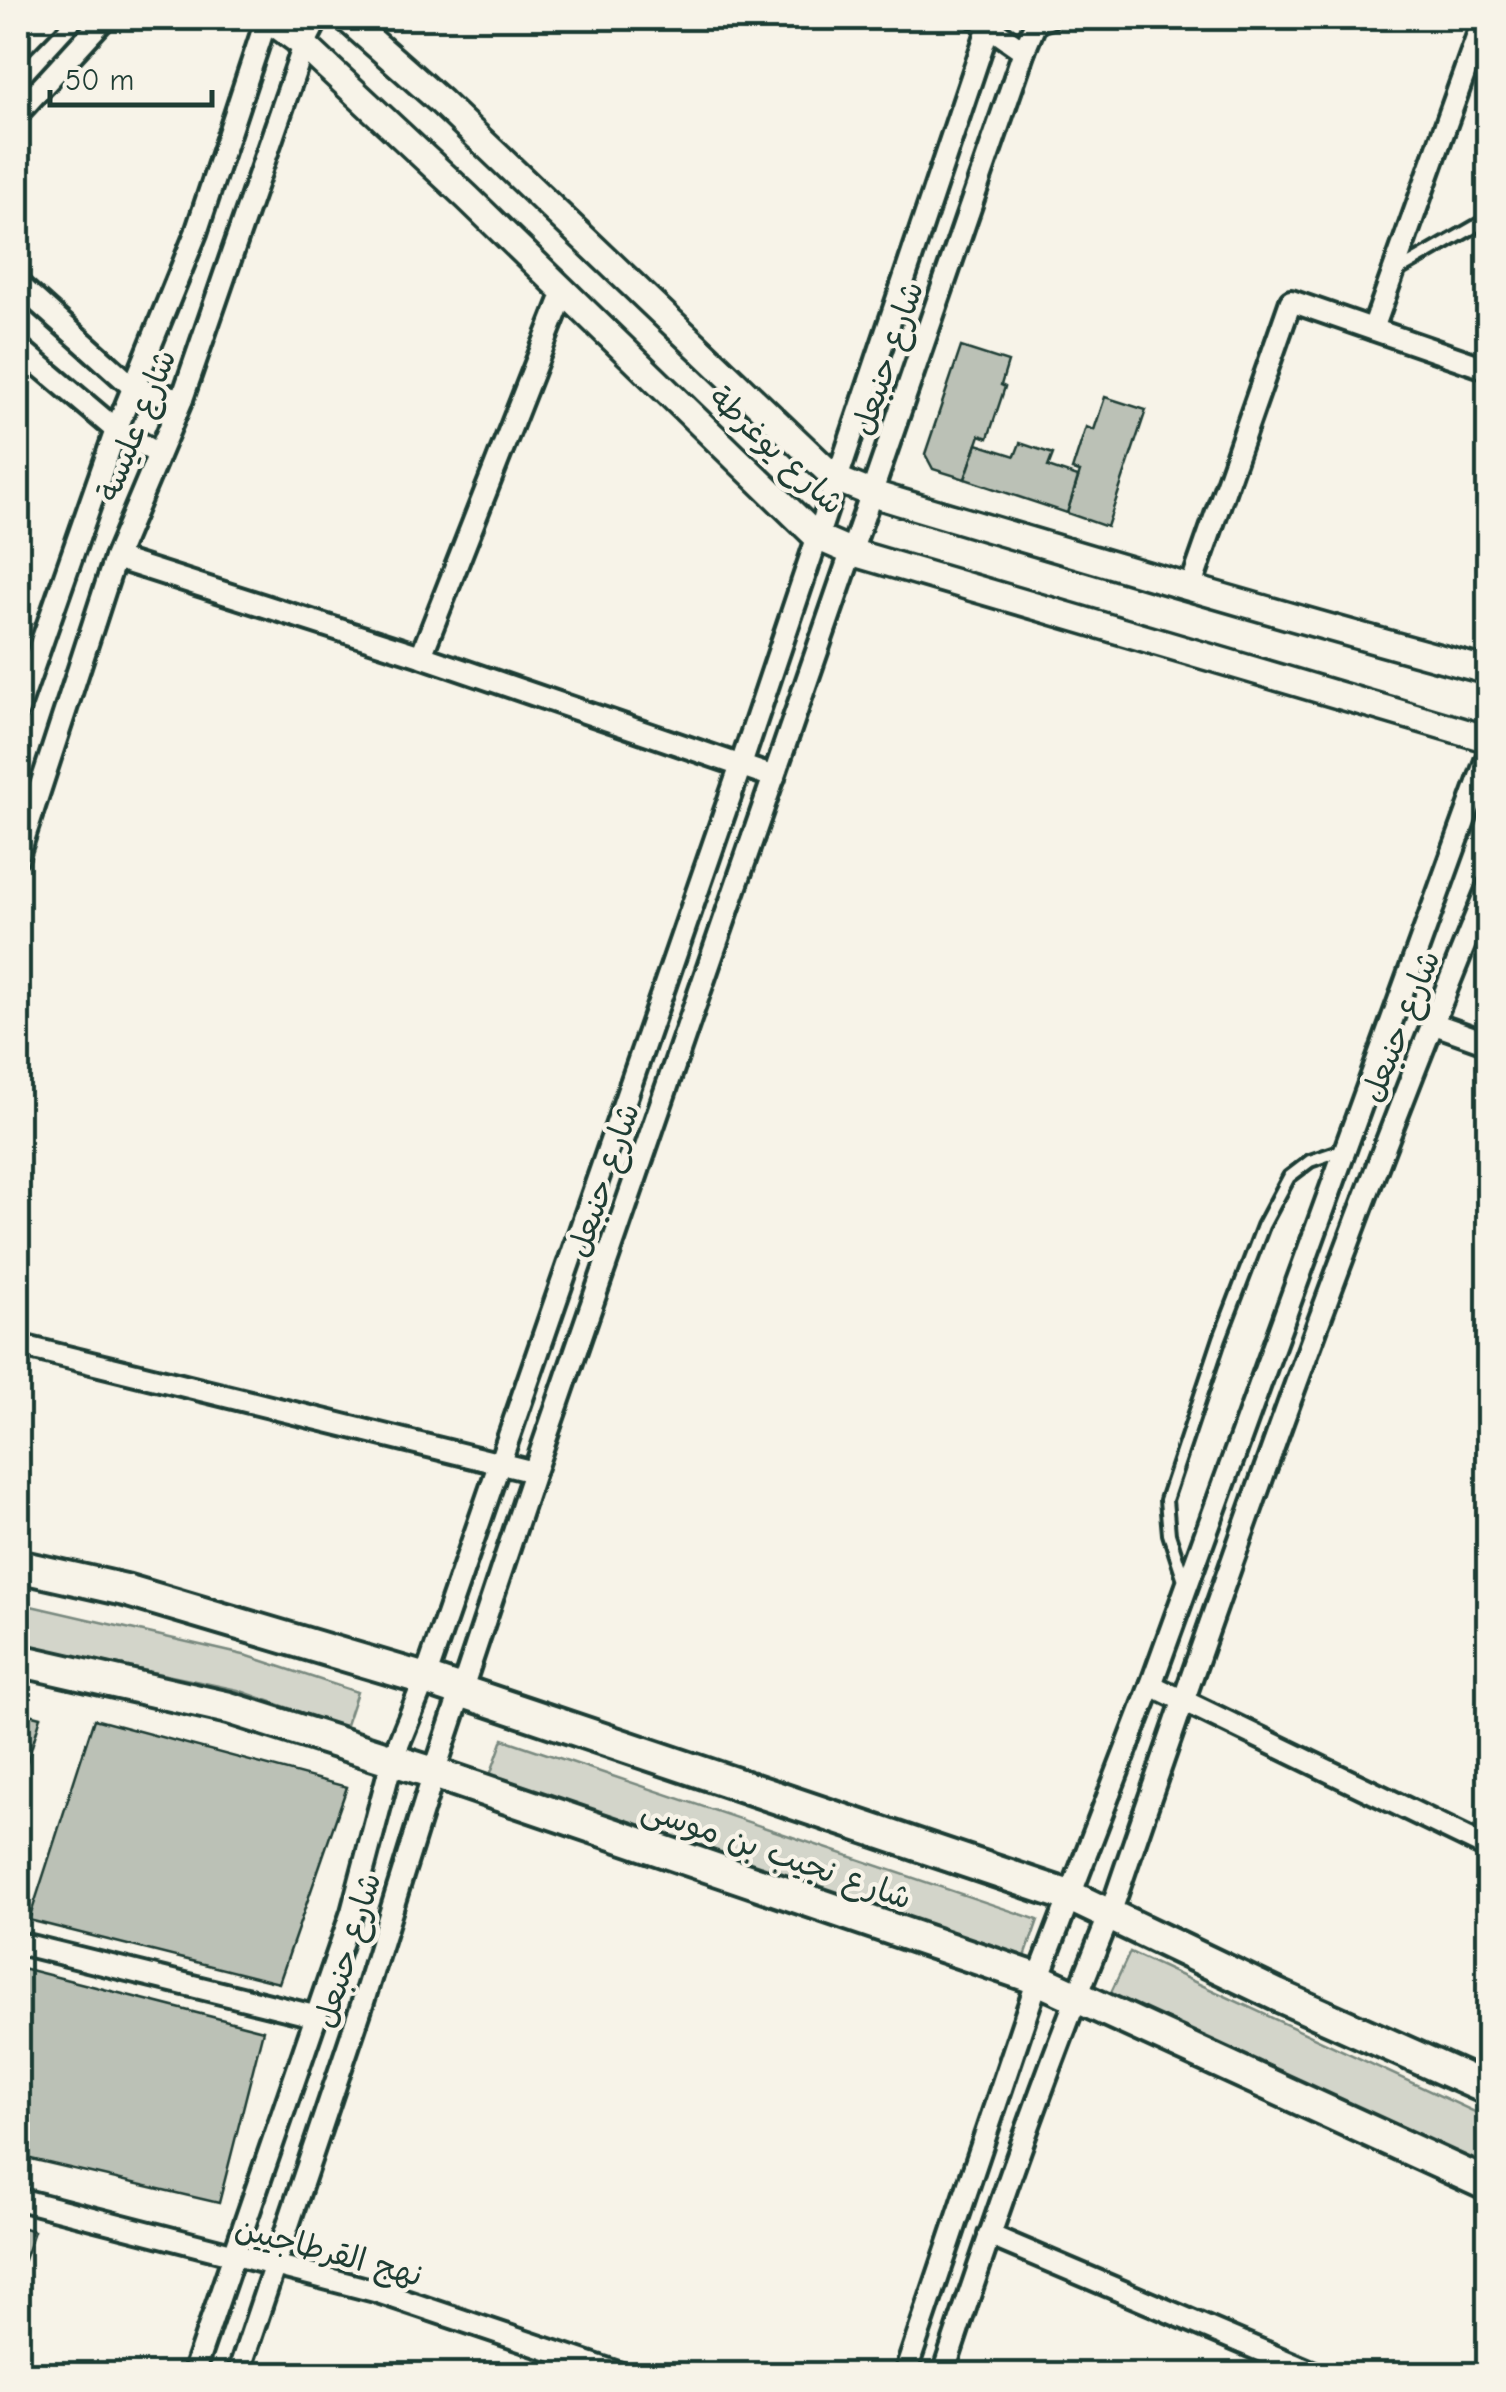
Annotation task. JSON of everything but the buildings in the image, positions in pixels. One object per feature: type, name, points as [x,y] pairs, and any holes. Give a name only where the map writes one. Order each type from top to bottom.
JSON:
[{"type":"main road","points":[[18,1566],[125,1590],[425,1678],[1072,1896],[1278,1995],[1488,2088]]},
{"type":"main road","name":"شارع نجيب بن موسى","points":[[18,1660],[229,1708],[434,1773],[1038,1979],[1488,2185]]},
{"type":"street","points":[[18,49],[48,18]]},
{"type":"street","points":[[18,112],[106,18]]},
{"type":"street","name":"شارع يوغرطة","points":[[267,18],[304,45],[817,537],[854,553],[1488,739]]},
{"type":"street","name":"شارع عليسة","points":[[18,710],[116,430],[196,233],[267,18]]},
{"type":"street","name":"شارع عليسة","points":[[18,856],[116,558],[182,398],[304,45],[318,18]]},
{"type":"street","name":"شارع يوغرطة","points":[[346,18],[441,102],[836,479],[873,494],[1273,613],[1488,672]]},
{"type":"street","points":[[1373,329],[1487,18]]},
{"type":"street","name":"شارع حنبعل","points":[[238,2374],[534,1472],[1038,19]]},
{"type":"street","points":[[987,21],[1024,51]]},
{"type":"street","name":"شارع حنبعل","points":[[193,2374],[352,1912],[392,1760],[425,1678],[741,765],[987,21]]},
{"type":"street","points":[[18,284],[134,388],[182,398]]},
{"type":"street","points":[[422,656],[564,292]]},
{"type":"street","points":[[1192,586],[1291,301],[1488,369]]},
{"type":"street","points":[[18,347],[116,430],[158,452]]},
{"type":"street","points":[[116,558],[422,656],[774,777]]},
{"type":"street","name":"شارع حنبعل","points":[[906,2374],[1038,1979],[1151,1685],[1488,755]]},
{"type":"street","name":"شارع حنبعل","points":[[943,2374],[989,2235],[1110,1914],[1313,1334],[1488,886]]},
{"type":"street","points":[[1432,1023],[1488,1043]]},
{"type":"street","points":[[18,1346],[534,1472]]},
{"type":"street","points":[[1151,1685],[1488,1848]]},
{"type":"street","points":[[18,1943],[314,2016]]},
{"type":"street","name":"نهج القرطاجيين","points":[[18,2199],[376,2291],[621,2374]]},
{"type":"street","points":[[989,2235],[1316,2374]]},
{"type":"lane","points":[[1392,274],[1488,219]]},
{"type":"lane","points":[[1187,1587],[1169,1534],[1166,1500],[1220,1338],[1264,1226],[1289,1177],[1310,1161],[1346,1148]]},
{"type":"shaded area","points":[[18,1603],[248,1656],[357,1692],[345,1728],[238,1690],[18,1644]]},
{"type":"shaded area","points":[[503,1739],[1038,1920],[1024,1960],[489,1778]]},
{"type":"shaded area","points":[[1130,1952],[1488,2118],[1488,2175],[1108,1999]]}]
